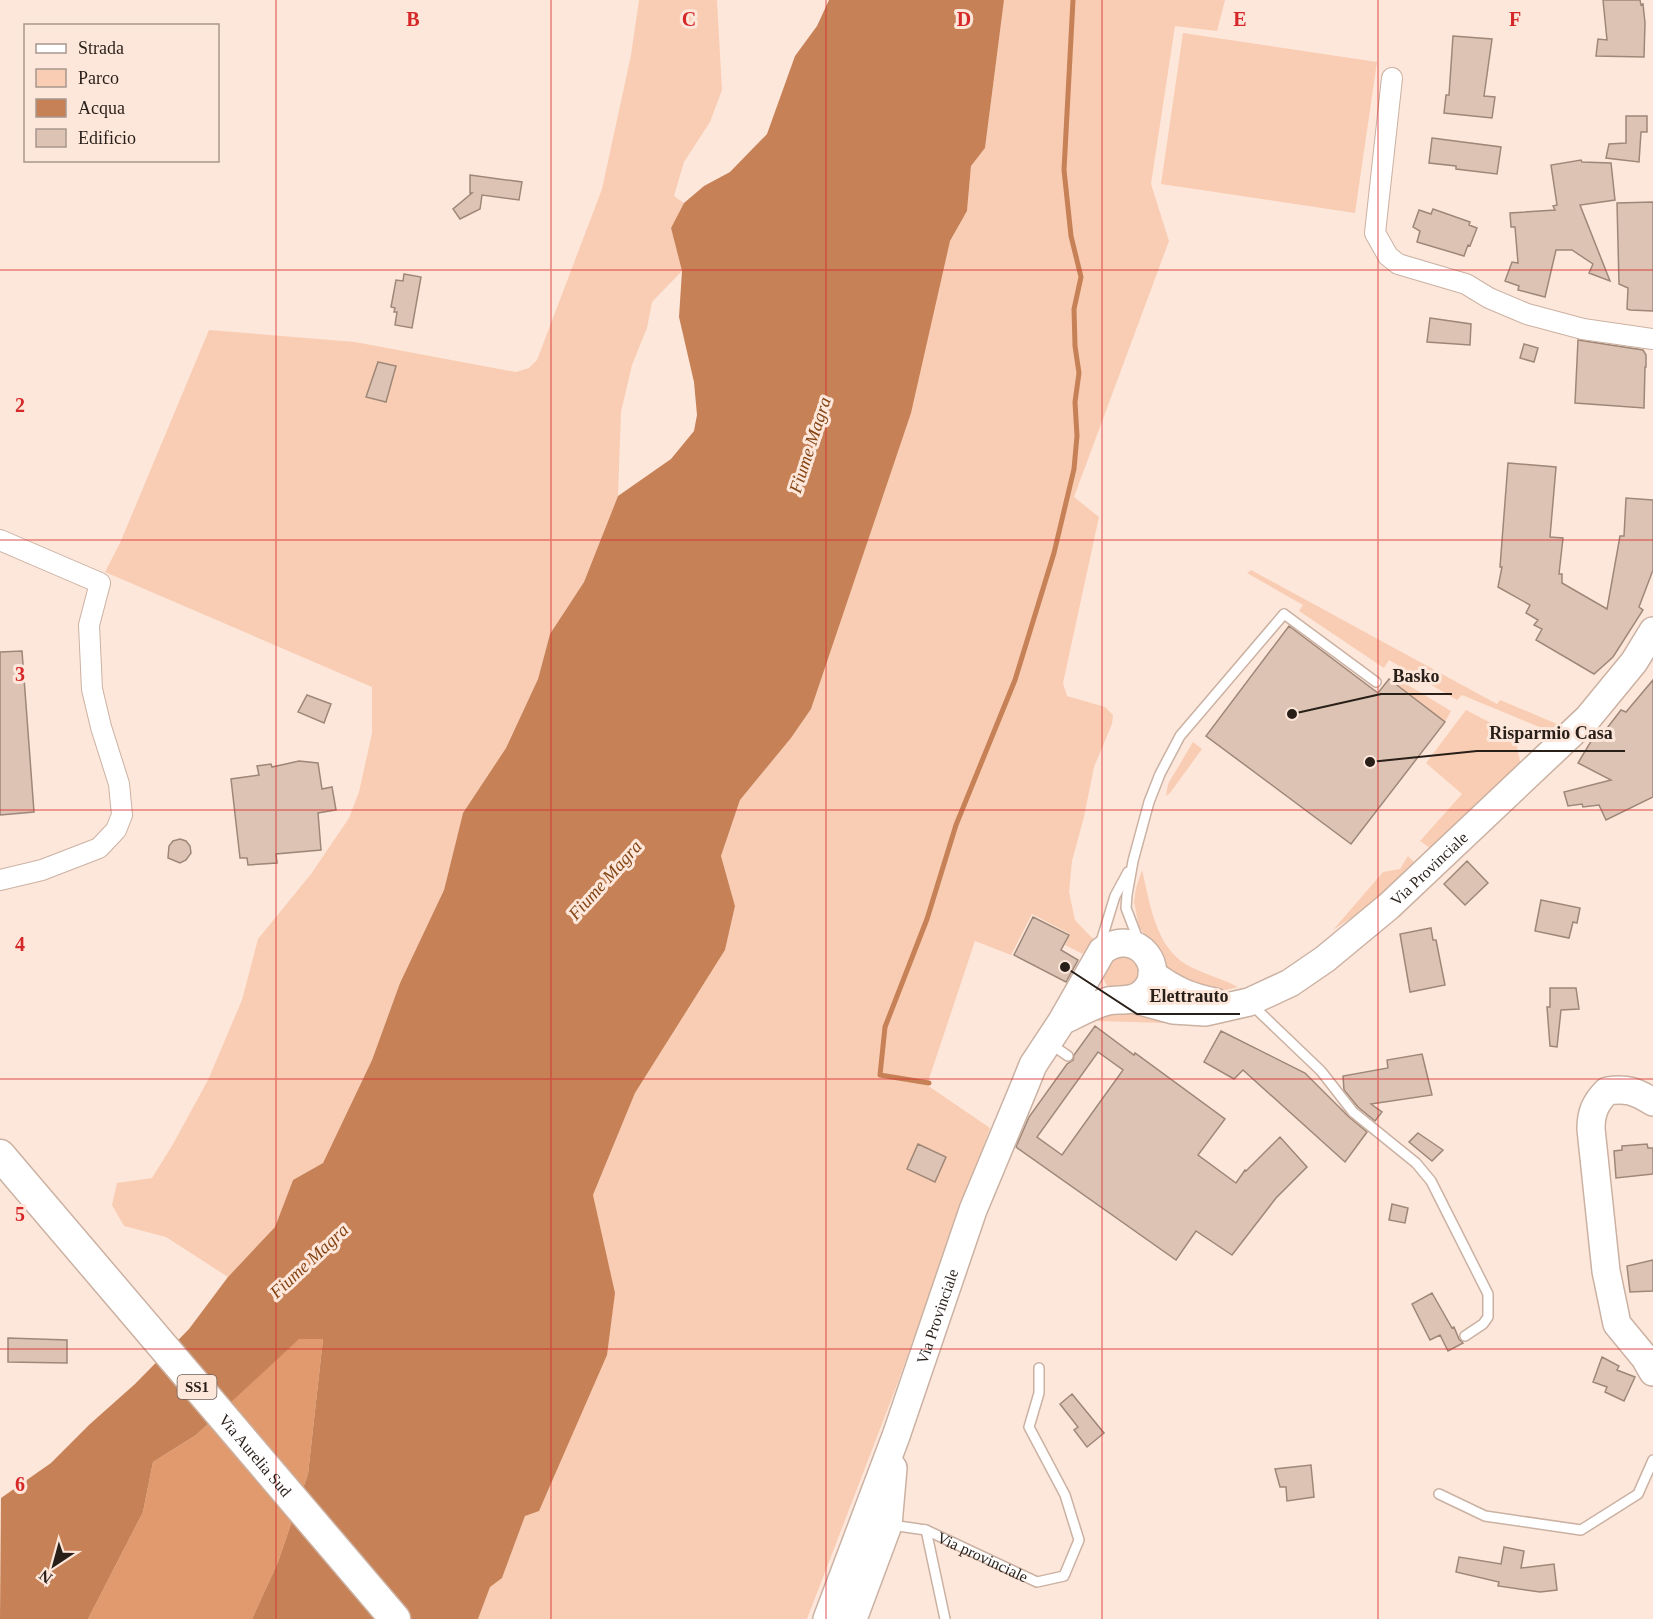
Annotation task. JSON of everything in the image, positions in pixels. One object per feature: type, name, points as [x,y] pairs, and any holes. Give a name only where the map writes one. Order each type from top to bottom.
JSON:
[{"type":"main road","name":"Via Provinciale","points":[[827,1619],[896,1436],[973,1210],[1034,1065],[1059,1040],[1095,961],[1109,945],[1126,942],[1169,987],[1189,997],[1240,1004],[1290,983],[1325,959],[1389,906],[1643,668],[1653,631]]},
{"type":"main road","points":[[1095,961],[1096,983],[1102,991],[1126,999],[1186,1012],[1205,1012],[1240,1004]]},
{"type":"main road","points":[[1059,1040],[1088,1008],[1126,999],[1148,986],[1147,962]]},
{"type":"main road","points":[[1653,1102],[1638,1093],[1623,1088],[1607,1091],[1596,1105],[1592,1115],[1591,1129],[1606,1271],[1617,1324],[1645,1358],[1653,1372]]},
{"type":"main road","name":"Via Aurelia Sud","points":[[0,1155],[395,1619]]},
{"type":"main road","points":[[853,1619],[888,1525],[896,1436]]},
{"type":"main road","points":[[809,1619],[850,1509],[896,1436]]},
{"type":"street","points":[[1392,78],[1375,232],[1388,256],[1398,264],[1466,284],[1489,298],[1527,314],[1583,329],[1653,339]]},
{"type":"street","points":[[0,540],[100,584],[88,625],[92,689],[119,784],[122,815],[116,830],[99,848],[42,870],[7,879]]},
{"type":"lane","points":[[1147,962],[1126,908],[1126,895],[1149,802],[1160,774],[1180,736],[1284,614],[1376,681]]},
{"type":"lane","points":[[1095,961],[1115,897],[1133,861]]},
{"type":"lane","points":[[1240,1004],[1322,1071],[1353,1112],[1416,1163],[1431,1181],[1488,1294],[1488,1317],[1484,1324],[1465,1336]]},
{"type":"lane","name":"Via provinciale","points":[[888,1525],[926,1530],[1037,1582],[1064,1576],[1079,1540],[1065,1495],[1029,1427],[1040,1393],[1039,1368]]},
{"type":"lane","points":[[1439,1494],[1485,1516],[1581,1530],[1638,1494],[1653,1460]]},
{"type":"lane","name":"Via provinciale","points":[[926,1530],[945,1619]]},
{"type":"green space","points":[[639,0],[717,0],[722,90],[710,122],[684,162],[674,196],[684,203],[671,228],[682,271],[652,302],[647,328],[632,365],[621,412],[618,496],[584,582],[550,634],[538,679],[506,748],[463,813],[444,890],[400,983],[372,1060],[323,1163],[293,1180],[275,1227],[228,1277],[166,1237],[124,1226],[112,1205],[117,1183],[152,1178],[208,1080],[242,1000],[258,939],[311,874],[349,818],[359,792],[372,733],[372,687],[105,572],[120,543],[209,330],[355,342],[516,372],[529,368],[537,360],[602,189],[631,55]]},
{"type":"green space","points":[[1004,0],[1225,0],[1217,31],[1175,26],[1151,184],[1169,241],[1074,497],[1099,517],[1063,683],[1067,696],[1105,707],[1113,715],[1112,724],[1094,767],[1072,861],[1069,892],[1075,920],[1096,942],[1091,958],[1065,945],[1070,934],[1032,914],[1011,955],[975,941],[927,1085],[990,1128],[895,1390],[807,1619],[478,1619],[490,1586],[502,1578],[525,1516],[593,1195],[635,1093],[725,950],[735,906],[721,856],[740,800],[791,738],[811,709],[950,241],[967,211],[971,166],[985,148]]},
{"type":"green space","points":[[1183,33],[1377,62],[1355,213],[1161,184]]},
{"type":"green space","points":[[1251,570],[1497,704],[1500,700],[1569,729],[1561,736],[1462,695],[1457,700],[1389,660],[1384,668],[1299,611],[1303,605],[1247,573]]},
{"type":"green space","points":[[1393,676],[1451,711],[1445,722],[1389,680]]},
{"type":"green space","points":[[1466,710],[1514,735],[1521,765],[1433,850],[1420,841],[1462,794],[1426,763]]},
{"type":"green space","points":[[1193,742],[1202,749],[1166,796],[1168,784]]},
{"type":"green space","points":[[1408,856],[1417,865],[1387,894],[1333,930],[1383,872],[1400,869]]},
{"type":"green space","points":[[1142,870],[1156,923],[1168,947],[1176,957],[1187,965],[1238,987],[1214,993],[1163,974],[1155,948],[1139,927],[1134,902]]},
{"type":"green space","points":[[1108,955],[1139,955],[1141,985],[1111,990],[1103,978]]},
{"type":"green space","points":[[1143,1009],[1195,1024],[1098,1021],[1087,1017]]},
{"type":"shaded area","points":[[299,1338],[323,1339],[308,1474],[278,1562],[252,1619],[88,1619],[143,1512],[153,1462],[196,1435]]},
{"type":"water","name":"Fiume Magra","points":[[829,0],[1004,0],[985,148],[971,166],[967,211],[950,241],[911,413],[811,709],[791,738],[740,800],[721,856],[735,906],[725,950],[635,1093],[593,1195],[615,1293],[607,1355],[539,1511],[525,1516],[502,1578],[490,1587],[478,1619],[252,1619],[278,1562],[308,1474],[323,1339],[299,1339],[196,1435],[153,1462],[143,1512],[88,1619],[0,1619],[1,1498],[51,1463],[135,1384],[189,1329],[228,1277],[275,1227],[293,1180],[323,1163],[372,1060],[400,983],[444,890],[463,813],[506,748],[538,679],[550,634],[584,582],[618,496],[671,459],[694,431],[697,415],[694,382],[679,317],[682,271],[671,228],[684,203],[704,186],[730,172],[767,134],[795,56],[817,26]]},
{"type":"building","points":[[1603,0],[1640,0],[1641,5],[1643,4],[1644,57],[1596,56],[1598,39],[1607,40]]},
{"type":"building","points":[[1453,36],[1492,39],[1484,96],[1495,97],[1492,118],[1444,113],[1446,95],[1449,95]]},
{"type":"building","points":[[1626,116],[1647,116],[1647,132],[1641,132],[1639,162],[1606,158],[1609,144],[1626,143]]},
{"type":"building","points":[[1432,138],[1501,147],[1497,174],[1429,163]]},
{"type":"building","points":[[1581,160],[1582,162],[1611,163],[1615,200],[1580,205],[1610,281],[1589,273],[1593,264],[1572,250],[1556,250],[1545,297],[1518,290],[1519,286],[1505,281],[1512,262],[1518,263],[1515,227],[1511,227],[1510,213],[1555,210],[1553,206],[1557,205],[1551,165]]},
{"type":"building","points":[[470,175],[522,182],[519,200],[482,195],[480,209],[460,219],[453,209],[472,193],[470,193]]},
{"type":"building","points":[[1653,202],[1653,311],[1630,310],[1627,309],[1628,288],[1619,284],[1617,203]]},
{"type":"building","points":[[1433,209],[1470,222],[1469,225],[1477,228],[1464,256],[1417,242],[1420,231],[1413,227],[1419,210],[1431,214]]},
{"type":"building","points":[[404,274],[421,277],[412,328],[395,325],[397,312],[394,312],[395,308],[391,307],[396,280],[403,281]]},
{"type":"building","points":[[1430,318],[1471,324],[1470,345],[1427,342]]},
{"type":"building","points":[[1578,340],[1643,350],[1646,355],[1644,408],[1575,403]]},
{"type":"building","points":[[1524,344],[1538,348],[1534,362],[1520,358]]},
{"type":"building","points":[[378,362],[396,366],[386,402],[366,397]]},
{"type":"building","points":[[1508,463],[1556,467],[1550,537],[1563,538],[1559,574],[1562,574],[1562,583],[1607,609],[1620,536],[1624,536],[1626,498],[1653,500],[1653,570],[1639,607],[1643,610],[1613,657],[1594,674],[1536,640],[1542,629],[1534,625],[1538,620],[1526,613],[1530,605],[1498,587],[1502,567],[1500,567]]},
{"type":"building","points":[[1289,626],[1378,693],[1389,679],[1445,722],[1351,844],[1206,736]]},
{"type":"building","points":[[22,651],[34,812],[0,815],[0,652]]},
{"type":"building","points":[[1653,680],[1653,797],[1606,820],[1599,805],[1568,806],[1564,792],[1611,780],[1578,763],[1596,733],[1601,736],[1621,710],[1626,712]]},
{"type":"building","points":[[307,695],[331,704],[324,723],[298,712]]},
{"type":"building","points":[[299,761],[318,763],[322,789],[332,787],[336,810],[318,813],[321,850],[276,854],[277,863],[248,865],[247,858],[240,858],[231,779],[259,775],[257,766],[271,764],[272,767]]},
{"type":"building","points":[[180,839],[186,841],[190,846],[191,853],[186,860],[180,863],[168,858],[169,846],[173,841]]},
{"type":"building","points":[[1467,861],[1488,883],[1465,905],[1444,884]]},
{"type":"building","points":[[1541,900],[1580,908],[1577,923],[1573,922],[1569,938],[1535,931]]},
{"type":"building","points":[[1033,917],[1069,935],[1061,950],[1078,960],[1066,982],[1014,955]]},
{"type":"building","points":[[1431,928],[1433,940],[1436,940],[1445,985],[1410,992],[1400,934]]},
{"type":"building","points":[[1550,988],[1576,988],[1579,1009],[1561,1010],[1557,1047],[1550,1046],[1547,1007],[1550,1007]]},
{"type":"building","points":[[1095,1026],[1225,1119],[1198,1155],[1236,1183],[1245,1170],[1280,1137],[1307,1167],[1276,1198],[1232,1255],[1196,1231],[1176,1260],[1016,1147],[1029,1117],[1067,1064],[1073,1060],[1074,1055]],"holes":[[[1098,1052],[1123,1070],[1062,1155],[1037,1137]]]},
{"type":"building","points":[[1221,1031],[1305,1073],[1367,1132],[1345,1162],[1243,1070],[1234,1079],[1204,1062]]},
{"type":"building","points":[[1422,1054],[1432,1095],[1371,1104],[1382,1112],[1375,1121],[1358,1107],[1344,1090],[1343,1076],[1388,1068],[1387,1060]]},
{"type":"building","points":[[1418,1133],[1443,1150],[1432,1161],[1409,1142]]},
{"type":"building","points":[[918,1144],[946,1157],[935,1182],[907,1169]]},
{"type":"building","points":[[1647,1144],[1648,1148],[1653,1148],[1653,1174],[1616,1178],[1614,1151],[1622,1150],[1622,1146]]},
{"type":"building","points":[[1392,1204],[1408,1208],[1405,1223],[1389,1220]]},
{"type":"building","points":[[1653,1260],[1653,1291],[1630,1292],[1627,1266]]},
{"type":"building","points":[[1432,1293],[1463,1343],[1448,1351],[1440,1335],[1430,1340],[1412,1304]]},
{"type":"building","points":[[8,1338],[67,1340],[67,1363],[8,1362]]},
{"type":"building","points":[[1602,1357],[1619,1366],[1617,1370],[1635,1377],[1624,1401],[1605,1392],[1607,1387],[1593,1382]]},
{"type":"building","points":[[1072,1394],[1104,1433],[1087,1447],[1074,1430],[1078,1427],[1060,1404]]},
{"type":"building","points":[[1311,1465],[1314,1497],[1287,1501],[1286,1487],[1280,1487],[1275,1469]]},
{"type":"building","points":[[1504,1547],[1524,1551],[1521,1568],[1554,1564],[1557,1590],[1540,1592],[1498,1586],[1499,1582],[1456,1572],[1459,1557],[1501,1564]]},
{"type":"waterway","points":[[929,1083],[880,1075],[885,1027],[927,919],[956,825],[1015,680],[1054,553],[1074,469],[1077,436],[1075,402],[1079,373],[1075,346],[1074,309],[1081,277],[1071,236],[1064,170],[1073,0]]},
{"type":"place","name":"Basko","points":[[1292,714]]},
{"type":"place","name":"Risparmio Casa","points":[[1370,762]]},
{"type":"place","name":"Elettrauto","points":[[1065,967]]}]
